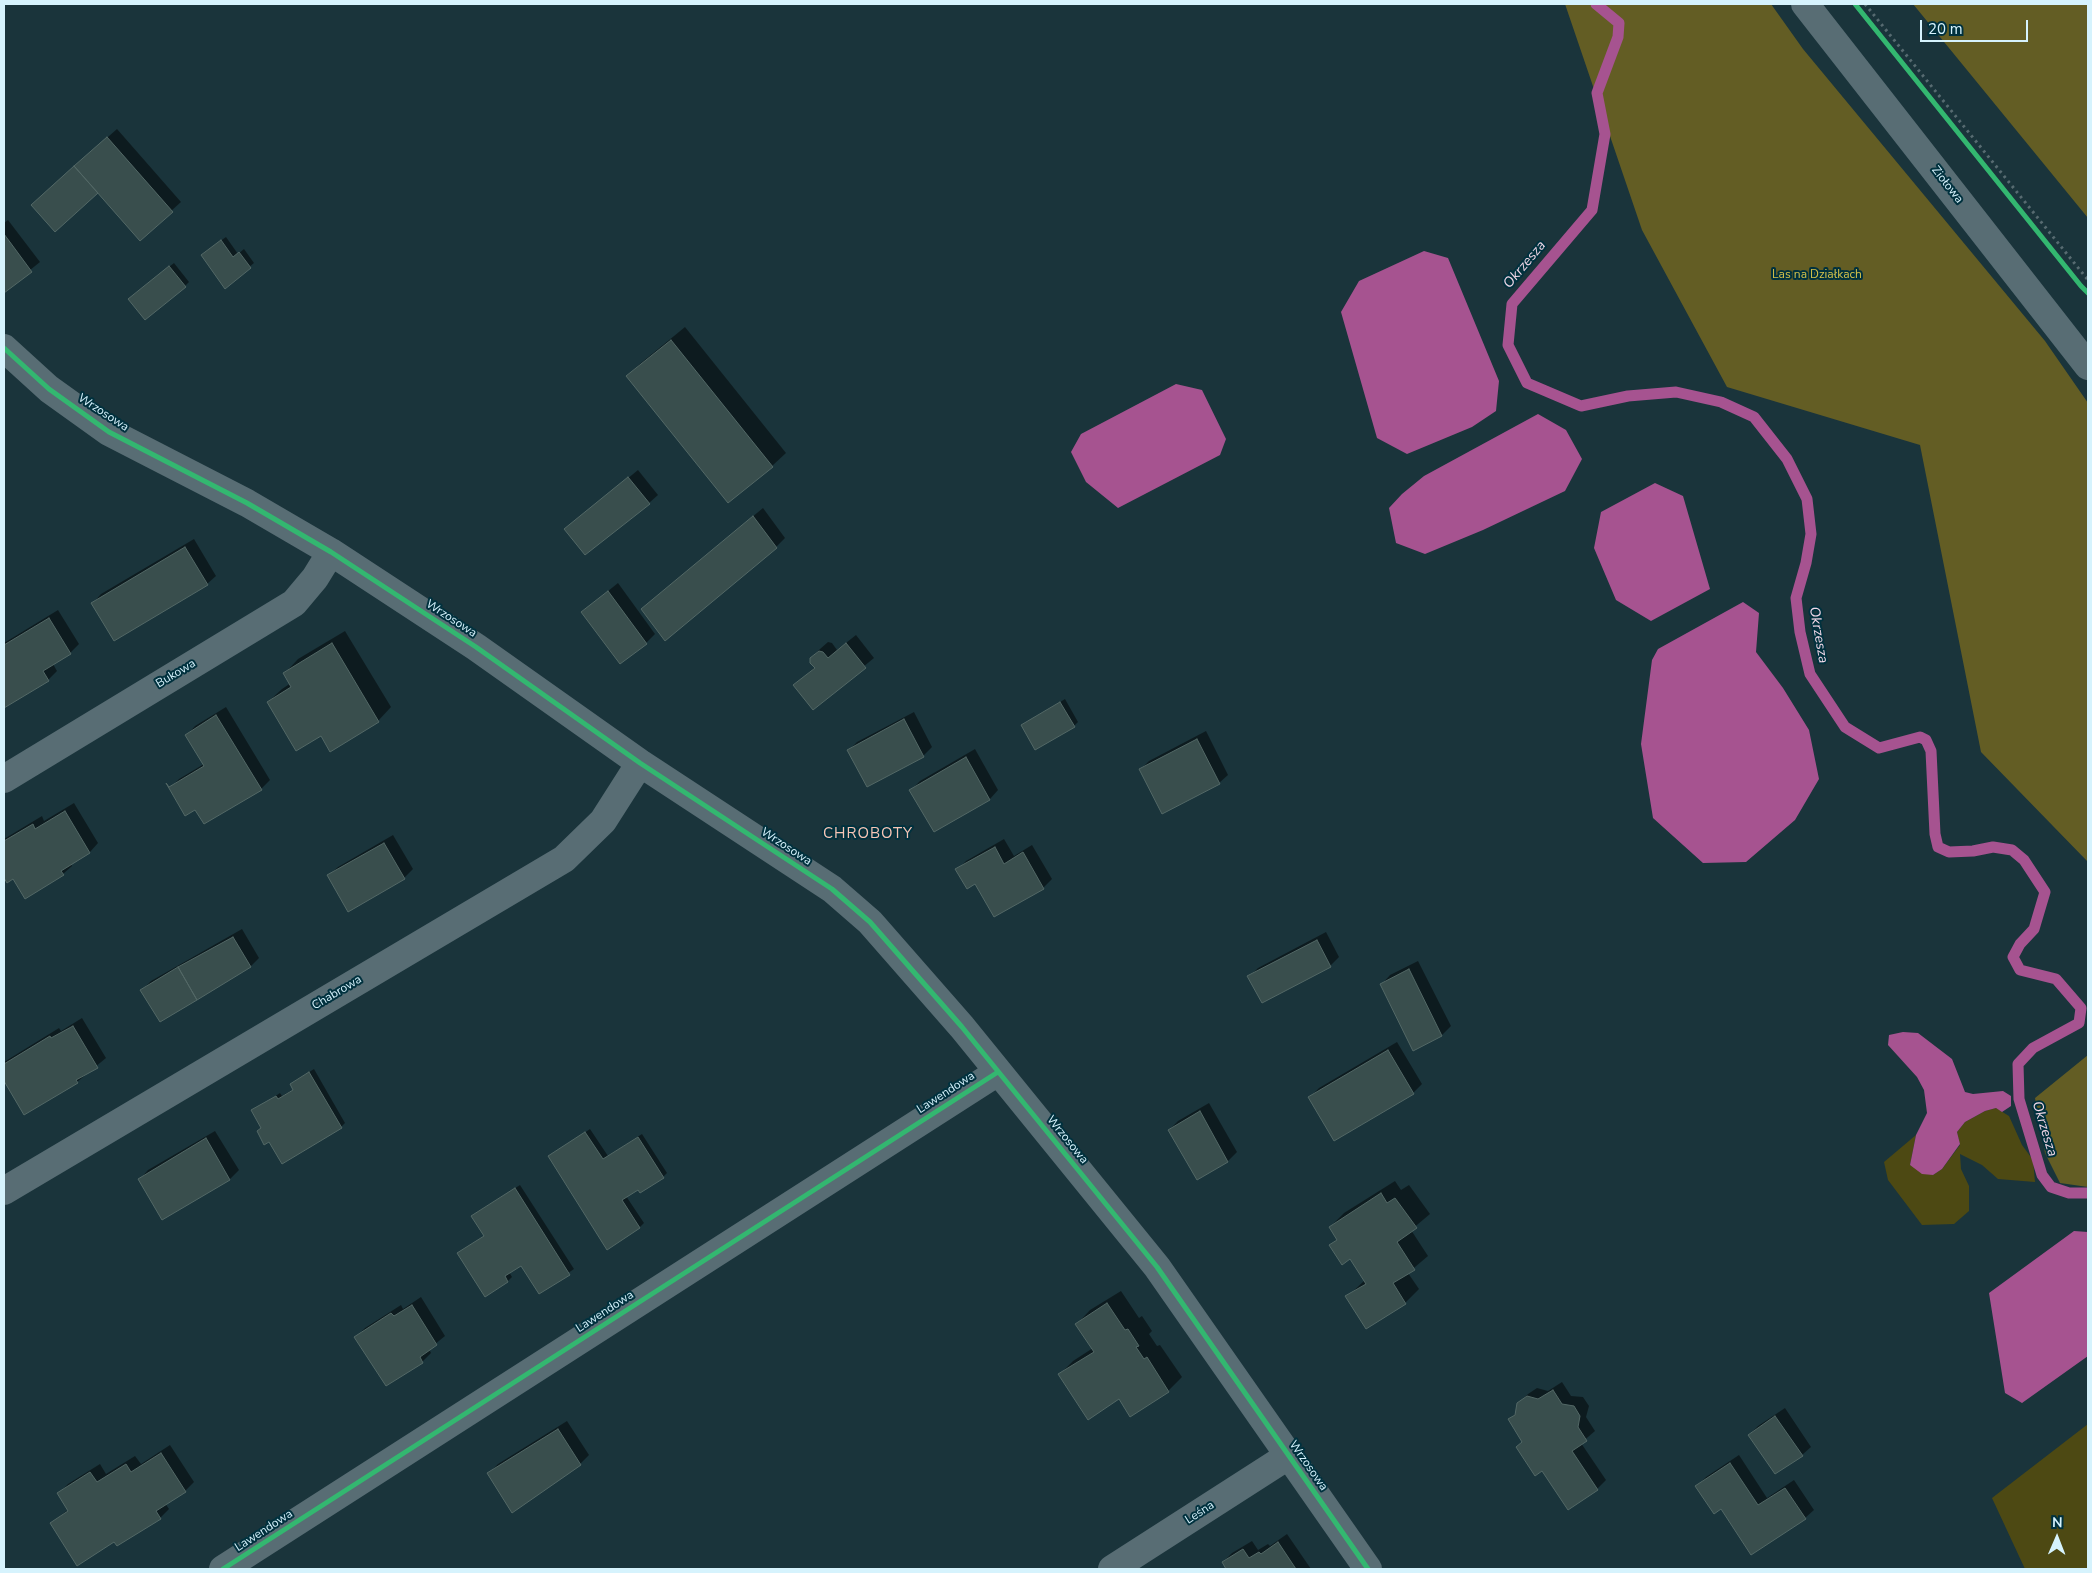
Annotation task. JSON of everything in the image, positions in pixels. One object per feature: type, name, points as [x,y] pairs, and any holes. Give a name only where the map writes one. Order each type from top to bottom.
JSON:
[{"type":"street","name":"Ziołowa","points":[[1805,4],[2088,366]]},
{"type":"street","name":"Wrzosowa","points":[[4,348],[49,389],[110,432],[247,503],[331,552],[476,647],[640,763],[832,889],[870,922],[962,1027],[1157,1267],[1368,1569]]},
{"type":"street","name":"Bukowa","points":[[4,779],[294,602],[315,578],[331,552]]},
{"type":"street","name":"Chabrowa","points":[[4,1191],[564,859],[603,820],[640,763]]},
{"type":"street","name":"Lawendowa","points":[[223,1569],[998,1072]]},
{"type":"street","name":"Leśna","points":[[1112,1569],[1288,1456]]},
{"type":"path","points":[[1865,4],[2088,280]]},
{"type":"shaded area","points":[[1424,251],[1448,258],[1499,381],[1496,411],[1472,427],[1407,454],[1377,438],[1341,312],[1359,281]]},
{"type":"shaded area","points":[[1176,384],[1202,390],[1226,439],[1220,455],[1118,508],[1086,482],[1071,452],[1081,434]]},
{"type":"shaded area","points":[[1538,414],[1566,430],[1582,459],[1565,491],[1483,530],[1425,554],[1396,543],[1389,508],[1402,494],[1424,476]]},
{"type":"shaded area","points":[[1655,483],[1683,496],[1710,589],[1651,621],[1616,600],[1594,548],[1601,512]]},
{"type":"shaded area","points":[[1743,602],[1759,613],[1756,652],[1783,688],[1809,730],[1819,779],[1795,820],[1746,862],[1703,863],[1653,818],[1641,744],[1652,660],[1658,649]]},
{"type":"shaded area","points":[[1903,1032],[1918,1033],[1952,1059],[1965,1092],[1973,1094],[2003,1091],[2011,1096],[2011,1106],[2002,1112],[1996,1108],[1985,1111],[1965,1122],[1957,1132],[1960,1144],[1942,1169],[1933,1175],[1922,1174],[1910,1165],[1916,1135],[1927,1113],[1924,1090],[1917,1077],[1888,1045],[1889,1035]]},
{"type":"shaded area","points":[[1996,1108],[2009,1116],[2022,1145],[2033,1160],[2035,1182],[1998,1179],[1982,1165],[1960,1154],[1961,1169],[1969,1186],[1969,1211],[1954,1224],[1922,1225],[1888,1180],[1884,1162],[1916,1135],[1910,1165],[1933,1175],[1942,1169],[1960,1145],[1957,1132],[1965,1122],[1985,1111]]},
{"type":"shaded area","points":[[2074,1231],[2088,1232],[2088,1356],[2022,1403],[2005,1393],[1989,1293]]},
{"type":"shaded area","points":[[2088,1424],[2088,1569],[2025,1569],[1992,1498]]},
{"type":"green space","name":"Las na Działkach","points":[[1565,4],[1771,4],[1803,49],[2045,341],[2088,403],[2088,862],[1981,752],[1920,445],[1727,387],[1642,230]]},
{"type":"green space","points":[[1913,4],[2088,4],[2088,218]]},
{"type":"green space","points":[[2088,1055],[2088,1187],[2060,1183],[2045,1153],[2035,1098]]},
{"type":"building","points":[[107,137],[173,212],[140,241],[74,166]]},
{"type":"building","points":[[74,166],[98,193],[55,232],[31,205]]},
{"type":"building","points":[[4,234],[32,272],[4,293]]},
{"type":"building","points":[[221,240],[233,257],[239,252],[251,268],[225,289],[201,255]]},
{"type":"building","points":[[169,266],[186,287],[145,320],[128,299]]},
{"type":"building","points":[[671,340],[773,467],[728,503],[626,376]]},
{"type":"building","points":[[628,477],[650,504],[585,555],[564,529]]},
{"type":"building","points":[[753,516],[777,548],[665,641],[641,609]]},
{"type":"building","points":[[185,547],[208,585],[114,641],[91,603]]},
{"type":"building","points":[[608,591],[647,644],[620,664],[581,612]]},
{"type":"building","points":[[49,618],[71,654],[43,671],[49,681],[4,708],[4,645]]},
{"type":"building","points":[[332,643],[379,722],[330,752],[321,736],[296,751],[267,702],[291,687],[283,673]]},
{"type":"building","points":[[846,643],[866,668],[813,710],[793,685],[815,668],[810,663],[810,658],[819,651],[823,652],[828,658]]},
{"type":"building","points":[[1060,702],[1075,727],[1035,750],[1021,725]]},
{"type":"building","points":[[216,715],[262,790],[204,824],[195,810],[185,816],[166,783],[169,787],[204,766],[185,735]]},
{"type":"building","points":[[904,719],[924,757],[867,787],[847,750]]},
{"type":"building","points":[[1197,739],[1220,784],[1162,814],[1139,769]]},
{"type":"building","points":[[966,757],[990,800],[934,832],[909,790]]},
{"type":"building","points":[[65,811],[90,853],[61,871],[64,875],[25,899],[13,879],[7,883],[4,878],[4,841],[33,824],[35,829]]},
{"type":"building","points":[[384,843],[405,879],[348,912],[327,875]]},
{"type":"building","points":[[995,847],[1004,864],[1023,852],[1044,889],[994,917],[975,884],[967,889],[955,869]]},
{"type":"building","points":[[233,937],[251,967],[197,1000],[178,967]]},
{"type":"building","points":[[1317,940],[1331,967],[1262,1003],[1247,976]]},
{"type":"building","points":[[178,967],[197,1000],[160,1022],[140,990]]},
{"type":"building","points":[[1409,969],[1442,1036],[1413,1051],[1380,984]]},
{"type":"building","points":[[73,1026],[98,1068],[76,1080],[78,1083],[24,1115],[4,1081],[4,1064],[50,1036],[51,1038]]},
{"type":"building","points":[[1388,1050],[1414,1094],[1334,1141],[1308,1097]]},
{"type":"building","points":[[309,1072],[342,1128],[282,1164],[269,1142],[264,1145],[257,1131],[261,1128],[251,1110],[276,1096],[278,1099],[293,1090],[290,1084]]},
{"type":"building","points":[[1200,1111],[1228,1162],[1197,1180],[1168,1130]]},
{"type":"building","points":[[585,1132],[603,1159],[638,1137],[664,1178],[640,1193],[638,1190],[622,1200],[640,1228],[607,1250],[548,1156]]},
{"type":"building","points":[[206,1138],[230,1180],[162,1220],[138,1179]]},
{"type":"building","points":[[515,1188],[570,1275],[539,1294],[521,1266],[505,1276],[508,1282],[485,1297],[457,1253],[484,1236],[471,1216]]},
{"type":"building","points":[[1381,1193],[1387,1203],[1395,1198],[1417,1228],[1397,1242],[1415,1270],[1393,1283],[1406,1304],[1366,1329],[1345,1296],[1366,1284],[1350,1259],[1342,1265],[1329,1245],[1337,1240],[1329,1227]]},
{"type":"building","points":[[1107,1303],[1125,1330],[1128,1329],[1139,1346],[1136,1347],[1144,1359],[1147,1357],[1169,1392],[1130,1417],[1119,1399],[1088,1420],[1058,1374],[1094,1352],[1075,1324]]},
{"type":"building","points":[[412,1305],[437,1345],[420,1357],[423,1363],[386,1386],[354,1337],[391,1313],[394,1316]]},
{"type":"building","points":[[1553,1390],[1562,1404],[1574,1406],[1580,1416],[1578,1427],[1587,1441],[1572,1451],[1598,1490],[1568,1510],[1542,1471],[1535,1476],[1516,1447],[1522,1442],[1508,1419],[1515,1415],[1517,1403],[1527,1396],[1538,1399]]},
{"type":"building","points":[[1775,1416],[1803,1456],[1775,1474],[1748,1435]]},
{"type":"building","points":[[558,1429],[581,1465],[512,1513],[487,1473]]},
{"type":"building","points":[[161,1453],[186,1492],[156,1511],[161,1519],[117,1546],[114,1542],[77,1566],[50,1523],[68,1511],[57,1493],[90,1472],[97,1482],[126,1464],[131,1472]]},
{"type":"building","points":[[1730,1463],[1758,1505],[1785,1488],[1806,1519],[1751,1555],[1721,1509],[1714,1514],[1695,1486]]},
{"type":"building","points":[[1278,1542],[1296,1569],[1226,1569],[1222,1562],[1243,1549],[1249,1558],[1259,1552],[1261,1554]]},
{"type":"waterway","name":"Okrzesza","points":[[1596,4],[1619,23],[1618,37],[1597,93],[1605,134],[1592,210],[1512,304],[1508,345],[1527,383],[1581,406],[1628,396],[1676,392],[1721,402],[1754,417],[1787,459],[1807,499],[1811,534],[1806,563],[1796,598],[1800,632],[1810,674],[1845,727],[1879,748],[1920,737],[1926,740],[1931,751],[1935,834],[1938,847],[1949,852],[1973,851],[1993,847],[2012,850],[2024,860],[2045,892],[2034,929],[2020,944],[2013,957],[2020,970],[2056,979],[2081,1008],[2079,1023],[2033,1048],[2018,1064],[2019,1099],[2042,1175],[2051,1187],[2069,1193],[2088,1193]]},
{"type":"cycle path","points":[[1855,4],[2088,293]]},
{"type":"cycle path","points":[[4,348],[49,389],[109,432],[247,503],[331,552],[476,647],[640,763],[832,889],[870,922],[962,1027],[1157,1267],[1368,1569]]},
{"type":"cycle path","points":[[223,1569],[998,1072]]},
{"type":"district","name":"CHROBOTY","points":[[868,834]]}]
